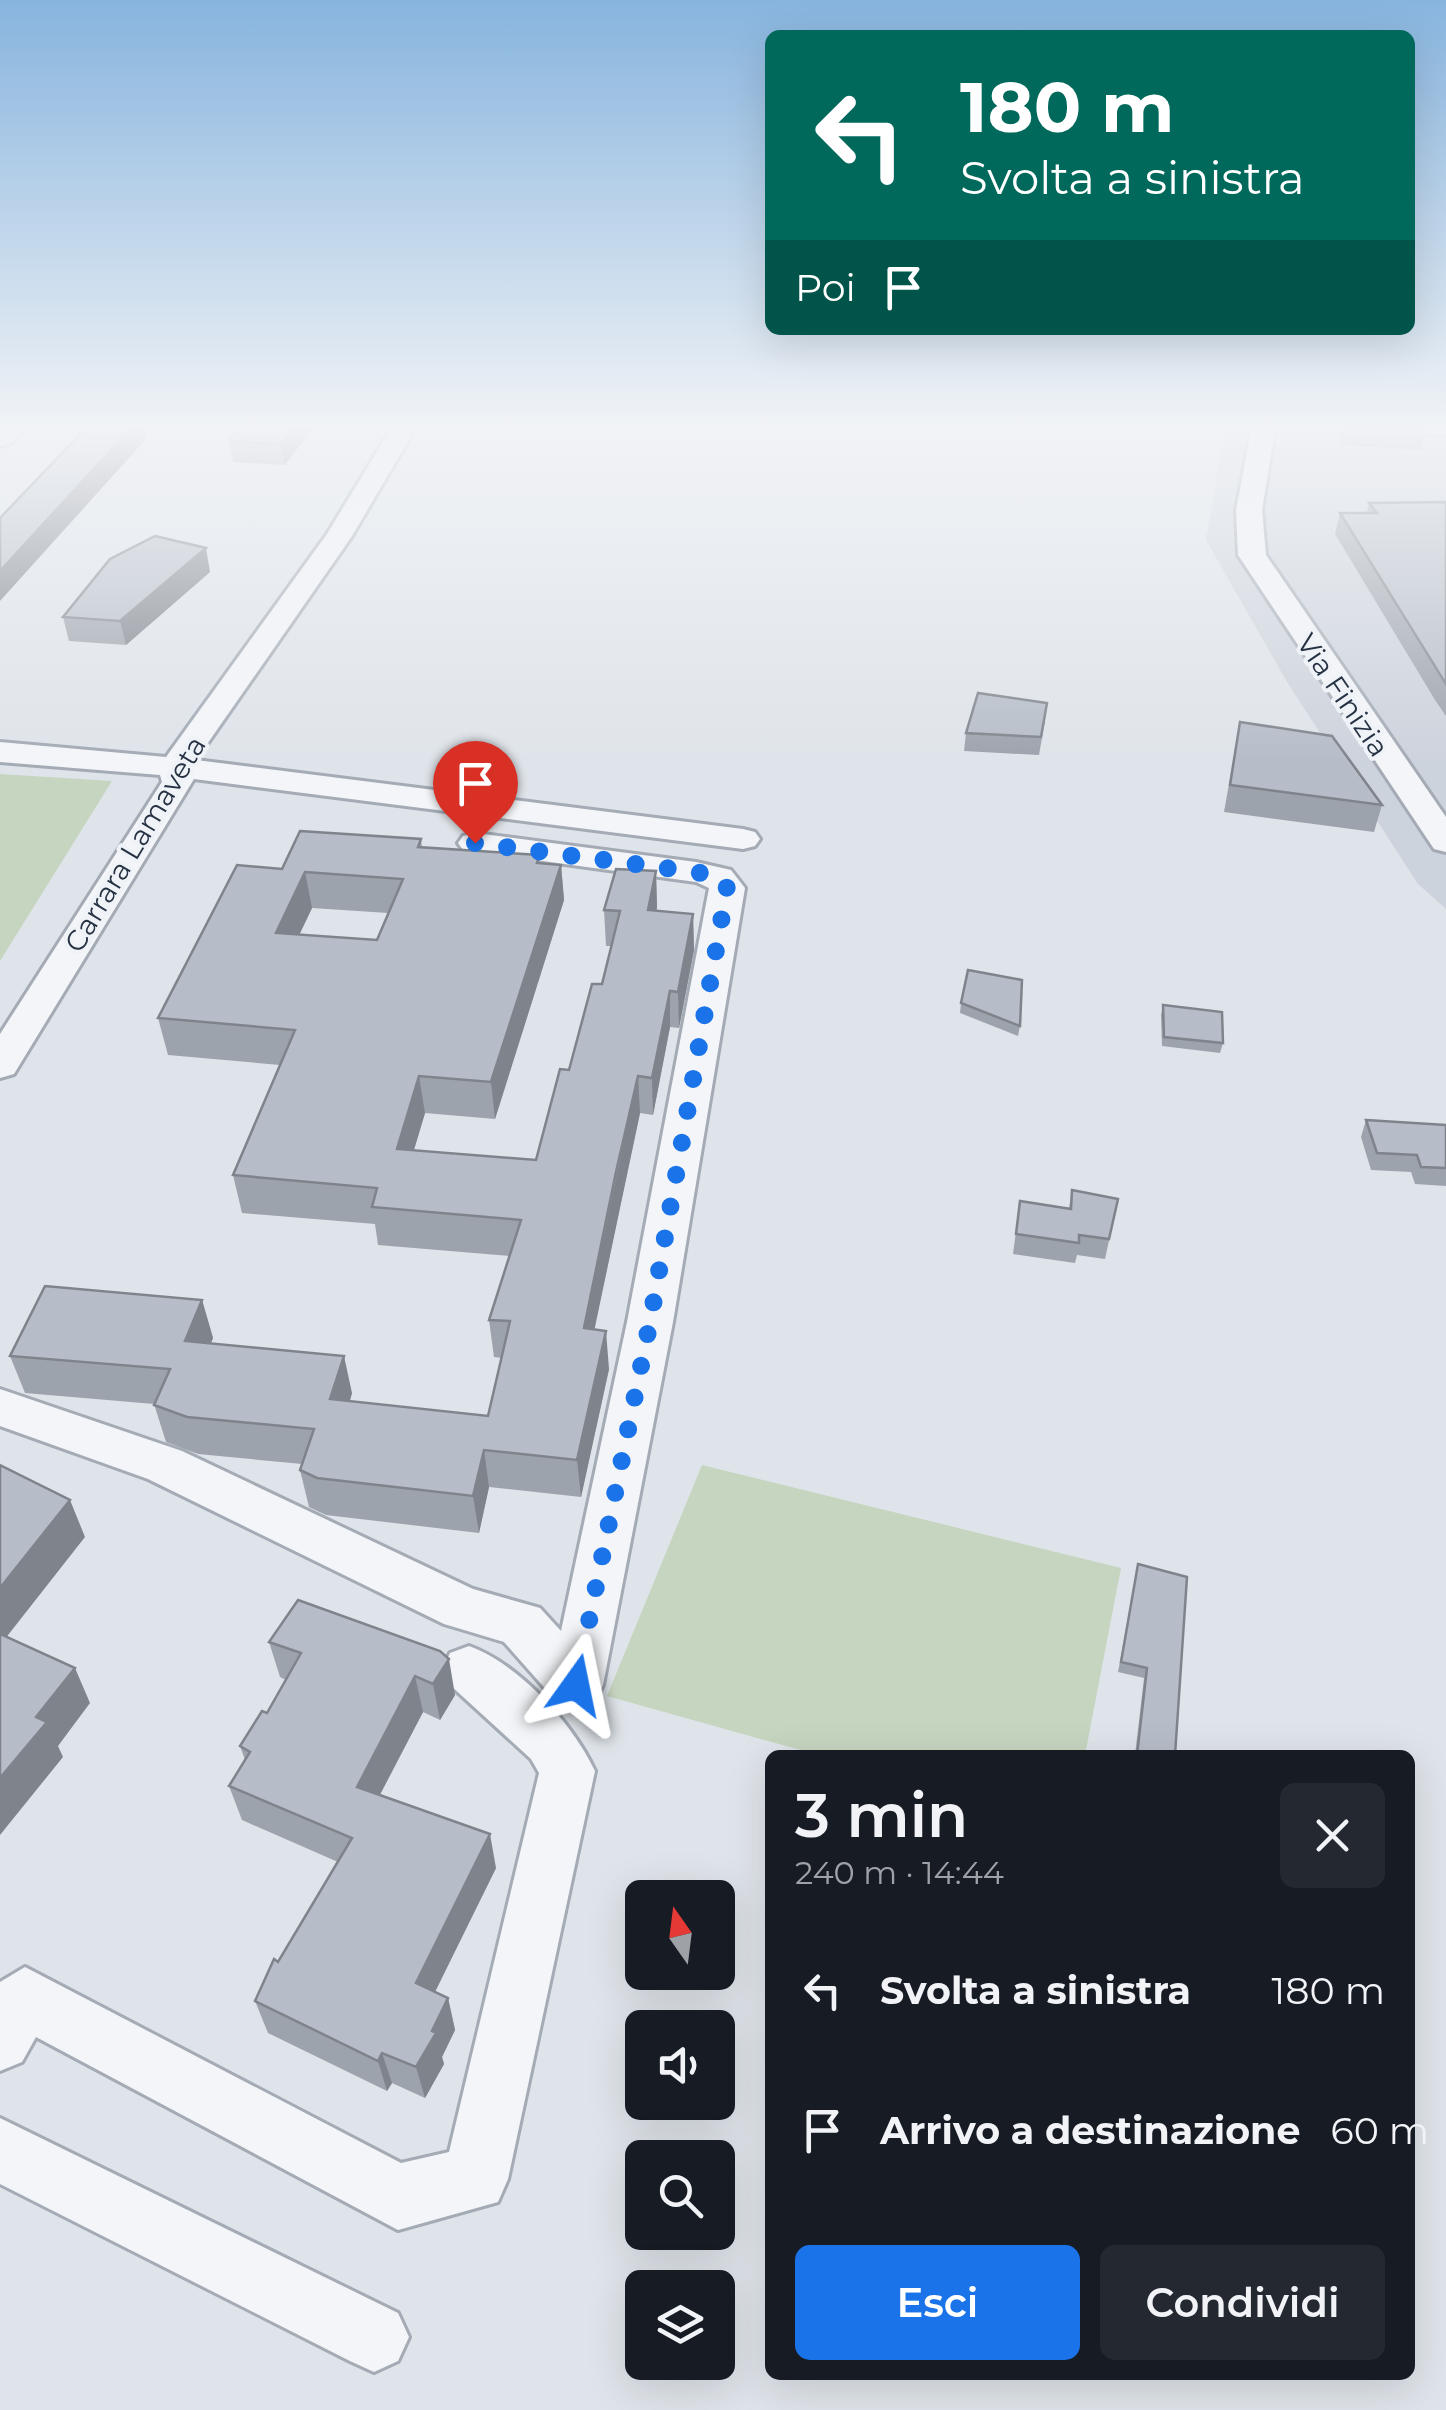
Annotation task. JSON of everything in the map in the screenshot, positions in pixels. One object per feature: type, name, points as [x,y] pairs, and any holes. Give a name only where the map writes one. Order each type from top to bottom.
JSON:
[{"type":"street","name":"Carrara Lamaveta","points":[[0,1065],[178,782],[175,767],[339,536]]},
{"type":"street","name":"Via Finizia","points":[[1251,536],[1252,555],[1377,746],[1446,842]]},
{"type":"street","points":[[0,752],[175,767],[743,839]]},
{"type":"street","points":[[0,1407],[165,1465],[462,1608],[521,1624],[576,1685],[650,1322],[727,888],[718,877],[696,872],[475,843]]},
{"type":"street","points":[[0,2040],[25,1998],[398,2197],[475,2179],[566,1771],[550,1740],[469,1669]]},
{"type":"street","points":[[0,2150],[374,2337]]},
{"type":"shaded area","points":[[1207,536],[1446,536],[1446,909],[1418,884],[1287,682]]},
{"type":"green space","points":[[0,774],[112,781],[0,961]]},
{"type":"green space","points":[[702,1465],[1121,1568],[1086,1750],[800,1750],[607,1696]]},
{"type":"building","points":[[0,536],[32,536],[0,571]]},
{"type":"building","points":[[154,536],[206,548],[120,621],[63,617],[110,559]]},
{"type":"building","points":[[1355,536],[1446,536],[1446,684]]},
{"type":"building","points":[[978,693],[1047,703],[1041,737],[966,733]]},
{"type":"building","points":[[1240,722],[1332,736],[1382,805],[1230,785]]},
{"type":"building","points":[[300,831],[421,839],[418,847],[539,855],[537,863],[561,865],[491,1082],[419,1076],[397,1149],[536,1160],[560,1069],[569,1070],[592,984],[602,984],[620,911],[604,910],[616,869],[656,871],[648,910],[693,914],[678,992],[670,991],[652,1078],[638,1076],[616,1172],[584,1328],[606,1331],[577,1460],[484,1450],[473,1496],[317,1478],[300,1470],[314,1429],[187,1417],[154,1405],[170,1369],[10,1356],[45,1286],[202,1300],[185,1341],[344,1356],[330,1399],[488,1416],[510,1321],[489,1320],[521,1220],[372,1207],[377,1188],[233,1175],[295,1030],[158,1018],[237,865],[282,869]],"holes":[[[305,872],[403,879],[377,940],[276,933]]]},
{"type":"building","points":[[968,970],[1022,980],[1020,1026],[961,1003]]},
{"type":"building","points":[[1163,1005],[1222,1012],[1223,1043],[1164,1037]]},
{"type":"building","points":[[1366,1120],[1446,1125],[1446,1168],[1421,1167],[1417,1155],[1377,1153]]},
{"type":"building","points":[[1072,1190],[1118,1199],[1109,1239],[1079,1235],[1079,1243],[1016,1234],[1020,1201],[1071,1209]]},
{"type":"building","points":[[0,1465],[70,1500],[0,1588]]},
{"type":"building","points":[[1138,1564],[1187,1577],[1175,1750],[1138,1750],[1147,1668],[1121,1662]]},
{"type":"building","points":[[298,1600],[440,1651],[449,1659],[433,1684],[415,1676],[357,1787],[490,1834],[416,1983],[448,1998],[432,2031],[436,2033],[416,2067],[382,2053],[378,2061],[255,2001],[274,1959],[278,1962],[352,1838],[229,1786],[250,1752],[240,1746],[262,1711],[267,1713],[301,1653],[269,1642]]},
{"type":"building","points":[[0,1634],[75,1668],[36,1717],[47,1722],[0,1778]]},
{"type":"route","points":[[475,843],[696,872],[718,877],[727,888],[650,1322],[576,1685]]}]
